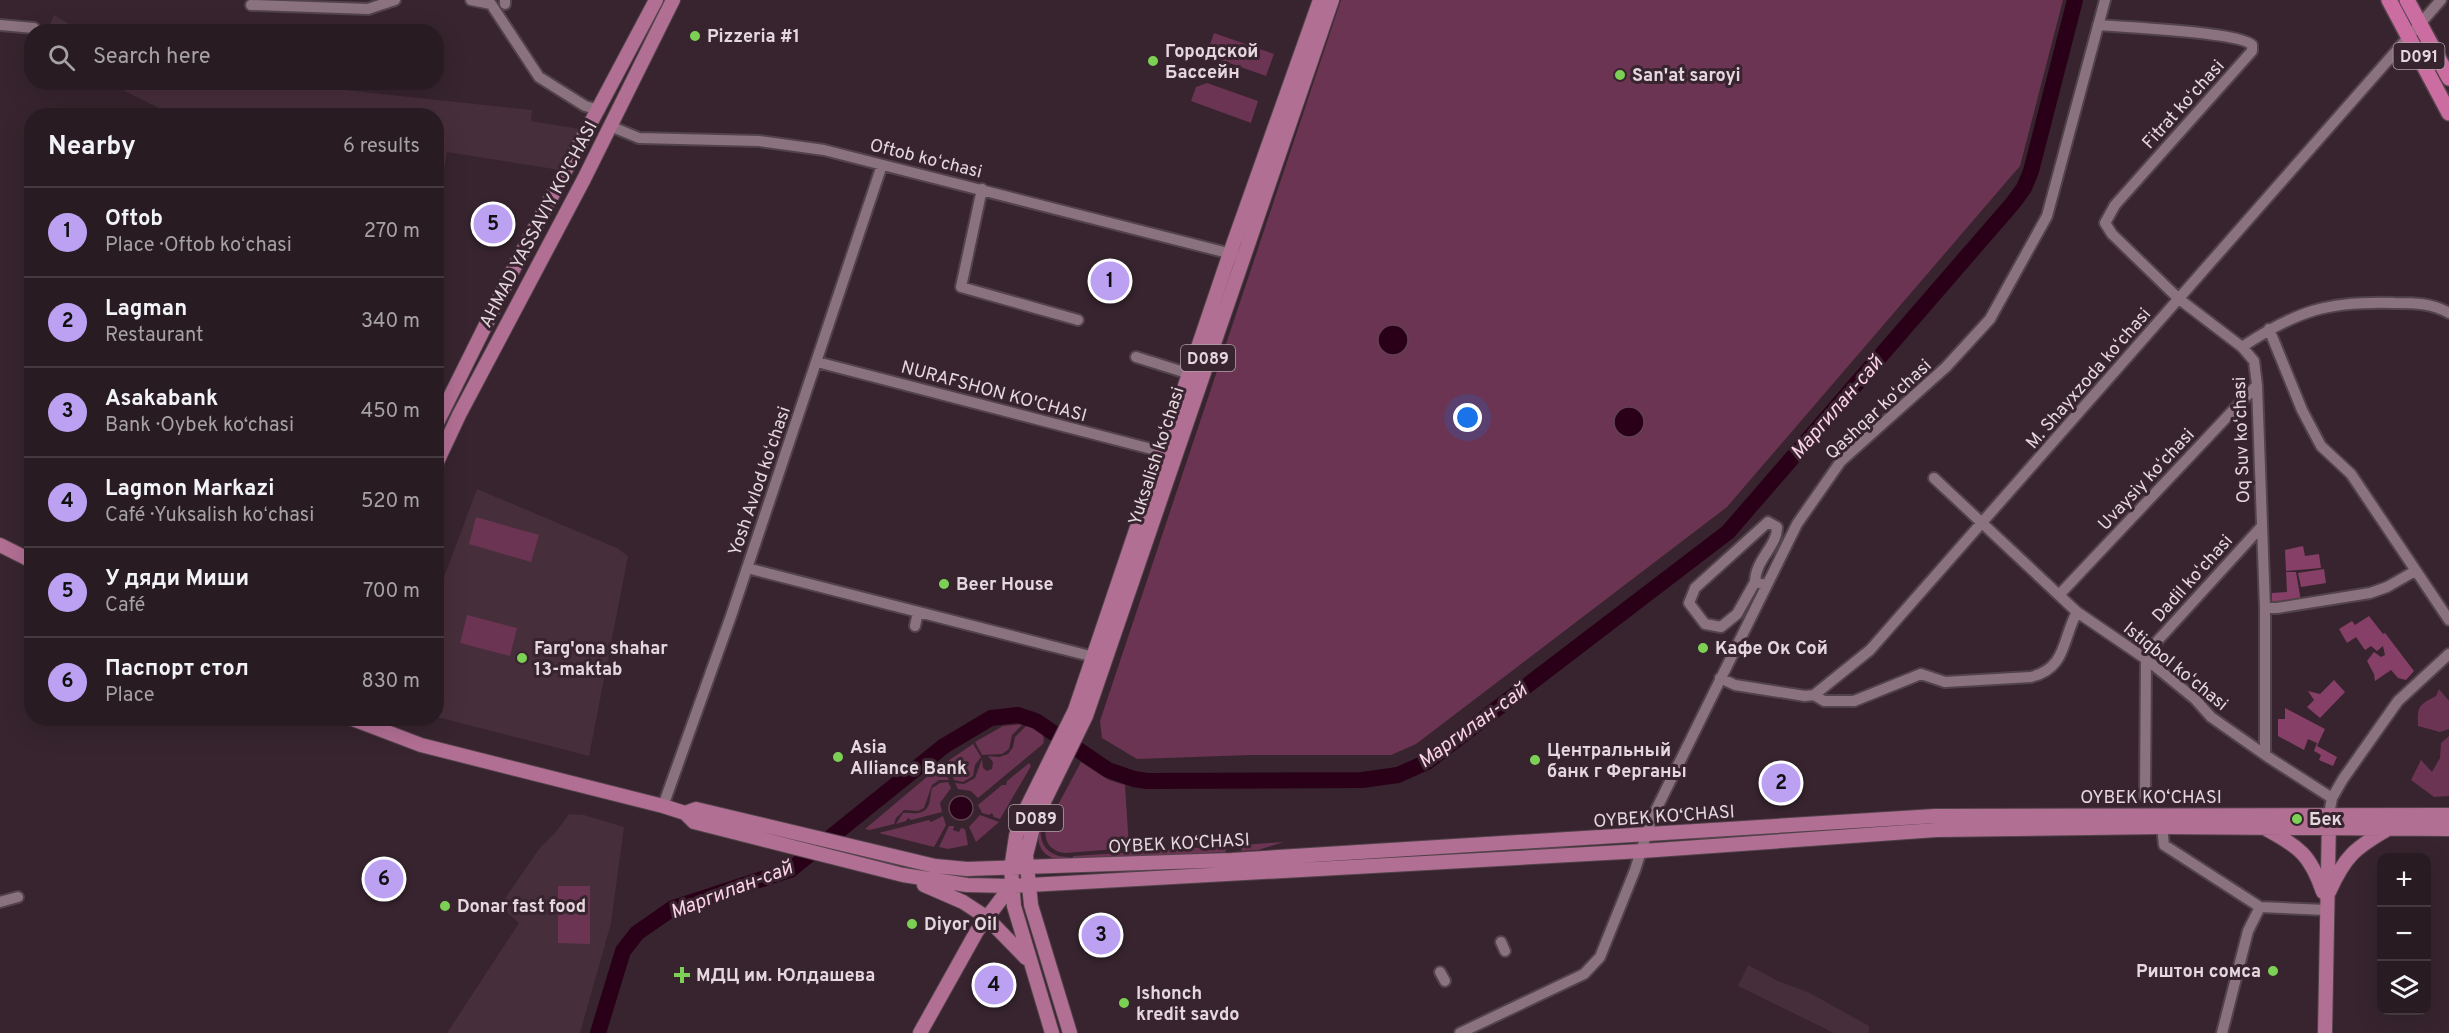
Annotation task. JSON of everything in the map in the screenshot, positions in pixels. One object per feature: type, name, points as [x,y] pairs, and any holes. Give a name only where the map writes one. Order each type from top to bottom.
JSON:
[{"type":"highway","name":"D091","points":[[2389,0],[2449,113]]},
{"type":"highway","name":"D091","points":[[2407,0],[2449,78]]},
{"type":"main road","name":"AHMAD YASSAVIY KO'CHASI","points":[[444,409],[521,254],[655,0]]},
{"type":"main road","name":"AHMAD YASSAVIY KO'CHASI","points":[[444,447],[673,0]]},
{"type":"main road","name":"Yuksalish koʻchasi","points":[[1070,1033],[1031,905],[1026,868],[1028,847],[1035,820],[1062,752],[1081,713],[1320,0]]},
{"type":"main road","name":"Yuksalish koʻchasi","points":[[1081,713],[1094,657],[1190,374],[1332,0]]},
{"type":"main road","points":[[0,545],[24,557]]},
{"type":"main road","points":[[371,726],[421,745],[663,806],[685,813],[694,822],[903,875],[963,902],[986,917],[1006,934],[1030,962]]},
{"type":"main road","name":"Yuksalish koʻchasi","points":[[1052,1033],[1018,923],[1011,886],[1011,868],[1016,836],[1023,815],[1062,752]]},
{"type":"main road","name":"OYBEK KO‘CHASI","points":[[685,813],[696,809],[935,866],[967,869],[1236,860],[1935,816],[2449,815]]},
{"type":"main road","points":[[2325,1033],[2329,814]]},
{"type":"main road","name":"OYBEK KO‘CHASI","points":[[903,875],[956,884],[1027,886],[1641,851],[1936,830],[2162,827],[2449,829]]},
{"type":"main road","points":[[2264,828],[2293,844],[2307,856],[2317,875],[2326,905]]},
{"type":"main road","points":[[2326,905],[2346,859],[2358,847],[2388,829]]},
{"type":"main road","points":[[920,1033],[986,917],[1011,886]]},
{"type":"street","points":[[251,5],[368,9],[395,0]]},
{"type":"street","points":[[471,0],[491,4],[539,77],[585,106],[599,110]]},
{"type":"street","name":"Qashqar koʻchasi","points":[[1460,1033],[1584,974],[1600,957],[1651,820],[1720,678],[1761,584],[1797,524],[1841,461],[1946,367],[1990,319],[2047,216],[2105,0]]},
{"type":"street","name":"M. Shayxzoda koʻchasi","points":[[1814,695],[1870,650],[2441,0]]},
{"type":"street","points":[[0,25],[24,27]]},
{"type":"street","name":"Fitrat koʻchasi","points":[[2098,25],[2218,35],[2248,40],[2252,45],[2252,51],[2107,216],[2106,223],[2112,234],[2178,299]]},
{"type":"street","name":"Oftob koʻchasi","points":[[610,126],[639,138],[759,141],[824,150],[1236,255]]},
{"type":"street","name":"Yosh Avlod koʻchasi","points":[[663,806],[747,568],[882,165]]},
{"type":"street","points":[[982,189],[961,287],[1078,320]]},
{"type":"street","points":[[2178,299],[2242,346],[2269,329],[2313,309],[2338,304],[2362,302],[2427,304],[2449,313]]},
{"type":"street","points":[[2269,329],[2301,410],[2320,446],[2351,474],[2449,620]]},
{"type":"street","name":"Oq Suv koʻchasi","points":[[2242,346],[2254,361],[2257,385],[2265,608],[2265,755]]},
{"type":"street","points":[[1136,357],[1190,374]]},
{"type":"street","name":"NURAFSHON KO'CHASI","points":[[817,362],[1163,452]]},
{"type":"street","name":"Uvaysiy koʻchasi","points":[[2059,596],[2257,385]]},
{"type":"street","name":"Istiqbol koʻchasi","points":[[1934,478],[2077,612],[2146,659],[2195,699],[2211,717],[2332,798]]},
{"type":"street","points":[[1768,522],[1777,528],[1777,534],[1760,561],[1755,574],[1761,584],[1737,614],[1721,627],[1705,624],[1689,603],[1695,588],[1768,522]]},
{"type":"street","name":"Dadil koʻchasi","points":[[2146,659],[2150,650],[2261,527]]},
{"type":"street","points":[[747,568],[1094,657]]},
{"type":"street","points":[[2265,608],[2370,593],[2387,587],[2415,571]]},
{"type":"street","points":[[915,626],[918,612]]},
{"type":"street","points":[[1720,678],[1735,684],[1805,696],[1814,695],[1824,701],[1854,701],[1921,674],[1927,674],[1945,682],[2031,677],[2042,674],[2057,663],[2064,649],[2070,624],[2077,612]]},
{"type":"street","points":[[2329,814],[2332,798],[2343,779],[2398,701],[2449,654]]},
{"type":"street","points":[[2145,796],[2146,659]]},
{"type":"street","points":[[2162,827],[2164,846],[2260,907],[2326,905]]},
{"type":"street","points":[[0,902],[18,897]]},
{"type":"street","points":[[2222,1033],[2248,931],[2260,907]]},
{"type":"shaded area","points":[[1341,0],[2063,0],[2020,166],[1727,507],[1416,744],[1391,755],[1251,755],[1137,759],[1102,738],[1100,721]]},
{"type":"shaded area","points":[[54,15],[69,24],[50,24]]},
{"type":"shaded area","points":[[1214,33],[1274,54],[1266,76],[1215,58],[1209,47]]},
{"type":"shaded area","points":[[1207,83],[1258,101],[1251,123],[1191,101],[1196,87]]},
{"type":"shaded area","points":[[123,90],[345,90],[532,110],[531,121],[580,129],[560,170],[447,152],[444,169],[444,108],[159,108]]},
{"type":"shaded area","points":[[1393,325],[1399,326],[1407,334],[1407,346],[1399,354],[1393,355],[1387,354],[1379,346],[1378,340],[1379,334],[1387,326]]},
{"type":"shaded area","points":[[1629,407],[1635,408],[1643,416],[1643,428],[1635,436],[1629,437],[1623,436],[1615,428],[1614,422],[1615,416],[1623,408]]},
{"type":"shaded area","name":"Farg'ona shahar 13-maktab","points":[[477,489],[617,548],[628,556],[589,756],[444,719],[444,578]]},
{"type":"shaded area","points":[[476,517],[539,535],[531,562],[469,544]]},
{"type":"shaded area","points":[[2303,546],[2305,556],[2319,554],[2321,568],[2286,571],[2285,550]]},
{"type":"shaded area","points":[[2324,569],[2326,583],[2301,587],[2298,573]]},
{"type":"shaded area","points":[[2286,572],[2296,572],[2301,601],[2272,605],[2272,593],[2287,592]]},
{"type":"shaded area","points":[[467,615],[517,628],[510,656],[460,643]]},
{"type":"shaded area","points":[[2369,616],[2414,671],[2406,680],[2398,678],[2391,670],[2375,681],[2367,661],[2374,652],[2381,657],[2385,655],[2383,646],[2377,651],[2371,646],[2365,650],[2356,637],[2347,643],[2339,629],[2352,621],[2355,625]]},
{"type":"shaded area","points":[[2334,680],[2345,692],[2320,718],[2307,707],[2314,700],[2308,691],[2320,694]]},
{"type":"shaded area","points":[[2439,689],[2449,701],[2449,729],[2440,732],[2418,726],[2420,707],[2436,696]]},
{"type":"shaded area","points":[[2285,708],[2325,729],[2317,746],[2337,757],[2333,766],[2319,760],[2321,755],[2314,751],[2317,743],[2308,739],[2304,750],[2278,736],[2278,719],[2285,719]]},
{"type":"shaded area","points":[[1023,724],[1012,735],[1009,749],[1002,754],[982,755],[975,742],[1003,726]]},
{"type":"shaded area","points":[[1027,725],[1042,734],[1043,744],[978,798],[971,791],[958,789],[955,783],[964,784],[975,778],[982,759],[983,768],[987,771],[992,769],[993,762],[988,756],[999,757],[1008,754],[1013,747],[1015,737]]},
{"type":"shaded area","points":[[2449,736],[2449,796],[2434,797],[2411,780],[2421,760],[2432,772],[2440,758],[2441,743]]},
{"type":"shaded area","points":[[973,744],[981,757],[975,765],[973,776],[963,782],[954,780],[948,761]]},
{"type":"shaded area","points":[[1081,762],[1109,780],[1125,785],[1129,848],[1066,853],[1056,851],[1047,842],[1046,827]]},
{"type":"shaded area","points":[[1029,763],[1031,766],[1000,819],[994,817],[992,813],[989,815],[982,813],[978,805],[1002,785],[1006,785],[1007,781]]},
{"type":"shaded area","points":[[941,765],[949,780],[939,780],[932,785],[924,808],[918,811],[904,810],[896,818],[894,824],[870,830],[865,829]]},
{"type":"shaded area","points":[[948,782],[951,788],[940,803],[942,812],[911,820],[908,818],[896,824],[903,813],[918,813],[926,810],[932,788],[940,783]]},
{"type":"shaded area","points":[[961,796],[969,800],[973,808],[969,816],[961,820],[953,816],[949,808],[953,800]]},
{"type":"shaded area","points":[[569,814],[584,815],[624,827],[611,923],[580,1033],[447,1033],[519,923],[500,906],[539,849],[556,832]]},
{"type":"shaded area","points":[[980,815],[999,822],[976,842],[969,827]]},
{"type":"shaded area","points":[[943,816],[946,825],[934,847],[879,833],[929,820],[931,822]]},
{"type":"shaded area","points":[[1039,822],[1042,823],[1041,836],[1045,847],[1054,854],[1068,857],[1068,861],[1052,858],[1042,850],[1038,838]]},
{"type":"shaded area","points":[[949,826],[954,826],[953,830],[959,832],[961,828],[965,829],[968,845],[948,849],[939,847]]},
{"type":"shaded area","points":[[1284,842],[1258,850],[1241,851],[1242,845]]},
{"type":"shaded area","points":[[1225,846],[1227,849],[1225,852],[1073,861],[1073,856]]},
{"type":"shaded area","points":[[558,886],[590,886],[590,944],[558,943]]},
{"type":"shaded area","points":[[1748,965],[1778,981],[1808,992],[1869,1026],[1869,1033],[1834,1033],[1738,986]]},
{"type":"waterway","name":"Маргилан-сай","points":[[598,1033],[623,951],[637,933],[673,908],[790,870],[944,746],[991,718],[1018,715],[1036,721],[1108,770],[1147,781],[1362,780],[1398,775],[1427,762],[1728,532],[2013,203],[2024,188],[2031,171],[2075,0]]},
{"type":"place","name":"Pizzeria #1","points":[[695,36]]},
{"type":"place","name":"Городской Бассейн","points":[[1153,61]]},
{"type":"place","name":"San'at saroyi","points":[[1620,75]]},
{"type":"place","name":"У дяди Миши","points":[[493,224]]},
{"type":"place","name":"Oftob","points":[[1110,281]]},
{"type":"place","name":"Beer House","points":[[944,584]]},
{"type":"place","name":"Кафе Ок Сой","points":[[1703,648]]},
{"type":"place","name":"Farg'ona shahar 13-maktab","points":[[522,658]]},
{"type":"place","name":"Asia Alliance Bank","points":[[838,757]]},
{"type":"place","name":"Центральный банк г Ферганы","points":[[1535,760]]},
{"type":"place","name":"Lagman","points":[[1781,783]]},
{"type":"place","name":"Бек","points":[[2297,819]]},
{"type":"place","name":"Паспорт стол","points":[[384,879]]},
{"type":"place","name":"Donar fast food","points":[[445,906]]},
{"type":"place","name":"Diyor Oil","points":[[912,924]]},
{"type":"place","name":"Asakabank","points":[[1101,935]]},
{"type":"place","name":"Риштон сомса","points":[[2273,971]]},
{"type":"place","name":"МДЦ им. Юлдашева","points":[[682,975]]},
{"type":"place","name":"Lagmon Markazi","points":[[994,985]]},
{"type":"place","name":"Ishonch kredit savdo","points":[[1124,1003]]}]
